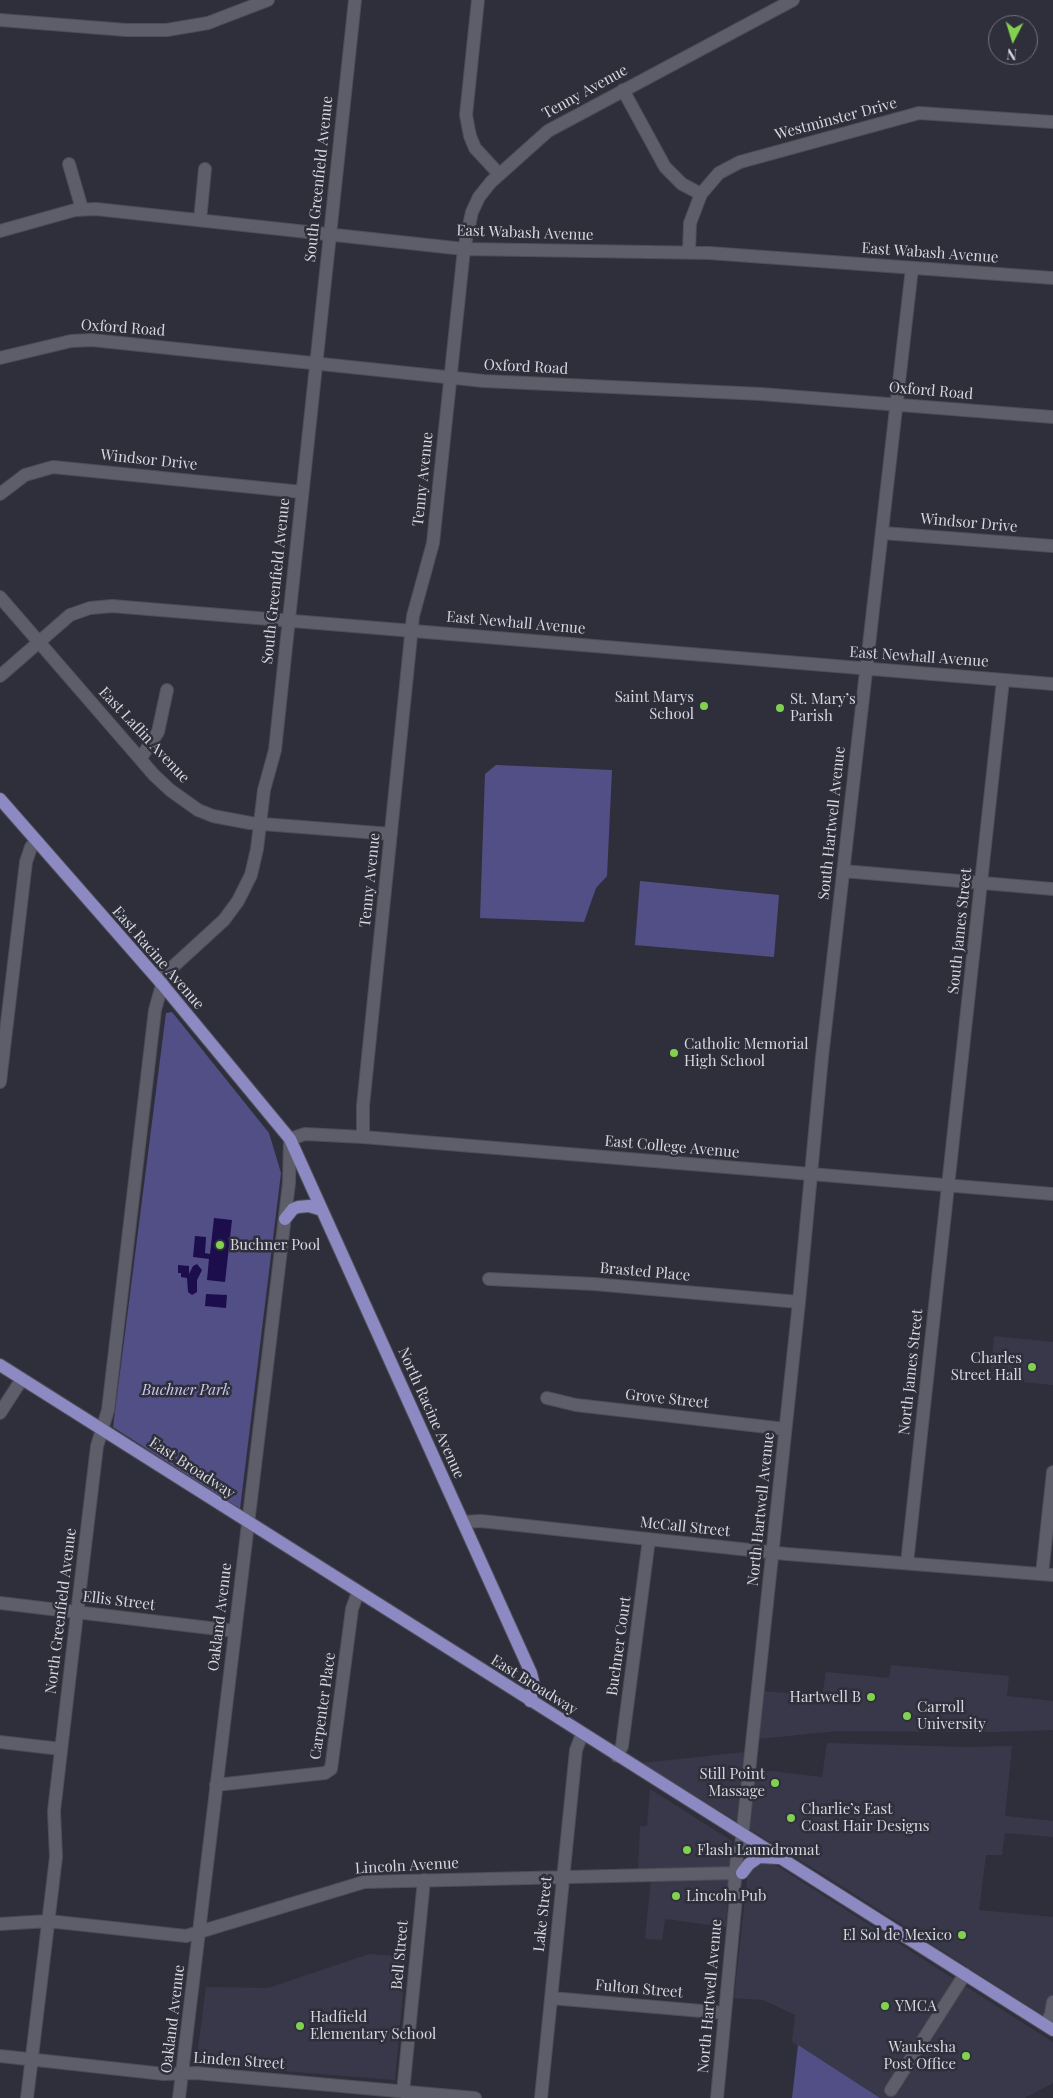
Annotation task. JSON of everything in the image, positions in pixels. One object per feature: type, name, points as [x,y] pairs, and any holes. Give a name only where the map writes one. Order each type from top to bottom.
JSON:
[{"type":"main road","name":"East Racine Avenue","points":[[0,799],[162,984],[290,1139]]},
{"type":"main road","name":"North Racine Avenue","points":[[290,1139],[531,1673],[534,1685],[530,1701]]},
{"type":"main road","points":[[285,1219],[293,1209],[298,1207],[309,1206],[322,1210]]},
{"type":"main road","name":"East Broadway","points":[[0,1365],[617,1756],[741,1841],[780,1858],[1049,2028]]},
{"type":"main road","points":[[739,1873],[759,1857],[780,1858]]},
{"type":"street","points":[[0,20],[126,30],[167,30],[208,23],[268,0]]},
{"type":"street","name":"South Greenfield Avenue","points":[[141,1130],[155,1010],[165,974],[224,920],[238,901],[254,863],[264,790],[275,750],[355,0]]},
{"type":"street","points":[[478,0],[466,115],[470,136],[476,148],[499,174]]},
{"type":"street","name":"Tenny Avenue","points":[[363,1137],[363,1106],[412,631],[416,606],[432,543],[464,249],[472,212],[479,197],[499,174],[548,131],[793,0]]},
{"type":"street","points":[[623,90],[665,167],[682,184],[701,194]]},
{"type":"street","name":"Westminster Drive","points":[[689,252],[690,223],[701,194],[719,174],[740,162],[913,114],[945,113],[1053,122]]},
{"type":"street","points":[[69,164],[82,210]]},
{"type":"street","points":[[200,220],[205,169]]},
{"type":"street","name":"East Wabash Avenue","points":[[0,231],[82,210],[96,209],[464,249],[689,252],[1053,278]]},
{"type":"street","name":"South Hartwell Avenue","points":[[811,1175],[858,730],[868,670],[912,268]]},
{"type":"street","name":"Oxford Road","points":[[0,358],[71,341],[92,340],[450,378],[516,383],[761,394],[1053,417]]},
{"type":"street","name":"Windsor Drive","points":[[0,494],[25,475],[52,467],[302,492]]},
{"type":"street","name":"Windsor Drive","points":[[883,533],[1053,546]]},
{"type":"street","name":"East Laflin Avenue","points":[[0,597],[140,759],[170,790],[198,810],[232,820],[391,834]]},
{"type":"street","name":"East Newhall Avenue","points":[[0,676],[70,615],[80,610],[102,606],[1053,684]]},
{"type":"street","name":"South James Street","points":[[948,1185],[1003,680]]},
{"type":"street","points":[[140,759],[158,732],[167,690]]},
{"type":"street","points":[[0,1082],[6,986],[27,856],[36,841]]},
{"type":"street","points":[[843,872],[1053,889]]},
{"type":"street","name":"North Greenfield Avenue","points":[[27,2098],[56,1857],[54,1812],[97,1449],[108,1410],[141,1130]]},
{"type":"street","name":"East College Avenue","points":[[290,1139],[306,1134],[363,1137],[1053,1194]]},
{"type":"street","name":"Oakland Avenue","points":[[179,2098],[285,1219],[289,1183],[290,1139]]},
{"type":"street","name":"North Hartwell Avenue","points":[[717,2098],[736,1897],[741,1891],[739,1873],[744,1857],[741,1841],[811,1175]]},
{"type":"street","name":"North James Street","points":[[907,1563],[948,1185]]},
{"type":"street","name":"Brasted Place","points":[[488,1279],[594,1284],[799,1302]]},
{"type":"street","points":[[0,1413],[22,1379]]},
{"type":"street","name":"Grove Street","points":[[547,1398],[576,1405],[785,1429]]},
{"type":"street","points":[[1048,1575],[1053,1472]]},
{"type":"street","name":"McCall Street","points":[[463,1522],[481,1521],[772,1552],[1048,1575]]},
{"type":"street","name":"Buchner Court","points":[[617,1756],[622,1744],[649,1539]]},
{"type":"street","name":"Carpenter Place","points":[[216,1785],[325,1773],[331,1769],[352,1609],[358,1592]]},
{"type":"street","name":"Ellis Street","points":[[0,1603],[235,1631]]},
{"type":"street","name":"Lake Street","points":[[541,2098],[576,1750],[582,1734]]},
{"type":"street","points":[[0,1742],[62,1749]]},
{"type":"street","name":"Lincoln Avenue","points":[[0,1924],[48,1921],[186,1936],[355,1883],[739,1873]]},
{"type":"street","name":"Bell Street","points":[[403,2092],[424,1880]]},
{"type":"street","points":[[891,2090],[964,1974]]},
{"type":"street","name":"Fulton Street","points":[[551,1998],[725,2013]]},
{"type":"street","points":[[1049,2028],[1053,2002]]},
{"type":"street","name":"Linden Street","points":[[0,2056],[164,2074],[182,2073],[475,2098]]},
{"type":"shaded area","name":"Buchner Pool","points":[[214,1218],[232,1220],[225,1282],[207,1280],[209,1259],[193,1257],[195,1236],[206,1237],[205,1253],[210,1254]]},
{"type":"shaded area","points":[[197,1264],[202,1270],[197,1280],[197,1292],[192,1295],[188,1292],[187,1278],[181,1277],[181,1273],[178,1273],[178,1265],[189,1266],[189,1274],[193,1266]]},
{"type":"shaded area","points":[[206,1294],[227,1295],[226,1308],[205,1306]]},
{"type":"shaded area","points":[[994,1336],[1053,1342],[1053,1385],[990,1379]]},
{"type":"shaded area","name":"Carroll University","points":[[891,1665],[1009,1676],[1007,1696],[1053,1701],[1053,1730],[993,1732],[837,1731],[758,1739],[763,1691],[822,1696],[826,1672],[889,1678]]},
{"type":"shaded area","points":[[827,1743],[965,1747],[1012,1746],[1005,1816],[1053,1821],[1053,1837],[1005,1833],[1002,1855],[986,1855],[979,1910],[1053,1917],[1053,2022],[840,1885],[642,1763],[745,1752],[744,1768],[822,1777]]},
{"type":"shaded area","points":[[650,1789],[732,1841],[726,1927],[665,1919],[662,1940],[645,1939],[652,1869],[638,1870],[640,1826],[647,1826]]},
{"type":"shaded area","points":[[755,1862],[774,1864],[1053,2042],[1053,2083],[1025,2098],[880,2098],[792,2042],[795,2015],[763,2000],[734,1998],[748,1872]]},
{"type":"shaded area","name":"Hadfield Elementary School","points":[[369,1954],[406,1957],[395,2080],[196,2064],[206,1987],[268,1988]]},
{"type":"green space","points":[[496,765],[612,770],[607,876],[596,888],[584,922],[480,918],[485,774]]},
{"type":"green space","points":[[640,881],[779,895],[774,957],[635,945]]},
{"type":"green space","name":"Buchner Park","points":[[172,1012],[269,1133],[281,1173],[240,1509],[113,1427],[166,1013]]},
{"type":"green space","points":[[798,2045],[880,2098],[792,2098]]},
{"type":"place","name":"Saint Marys School","points":[[704,706]]},
{"type":"place","name":"St. Mary’s Parish","points":[[780,708]]},
{"type":"place","name":"Catholic Memorial High School","points":[[674,1053]]},
{"type":"place","name":"Buchner Pool","points":[[220,1245]]},
{"type":"place","name":"Charles Street Hall","points":[[1032,1367]]},
{"type":"place","name":"Hartwell B","points":[[871,1697]]},
{"type":"place","name":"Carroll University","points":[[907,1716]]},
{"type":"place","name":"Still Point Massage","points":[[775,1783]]},
{"type":"place","name":"Charlie’s East Coast Hair Designs","points":[[791,1818]]},
{"type":"place","name":"Flash Laundromat","points":[[687,1850]]},
{"type":"place","name":"Lincoln Pub","points":[[676,1896]]},
{"type":"place","name":"El Sol de Mexico","points":[[962,1935]]},
{"type":"place","name":"YMCA","points":[[885,2006]]},
{"type":"place","name":"Hadfield Elementary School","points":[[300,2026]]},
{"type":"place","name":"Waukesha Post Office","points":[[966,2056]]}]
